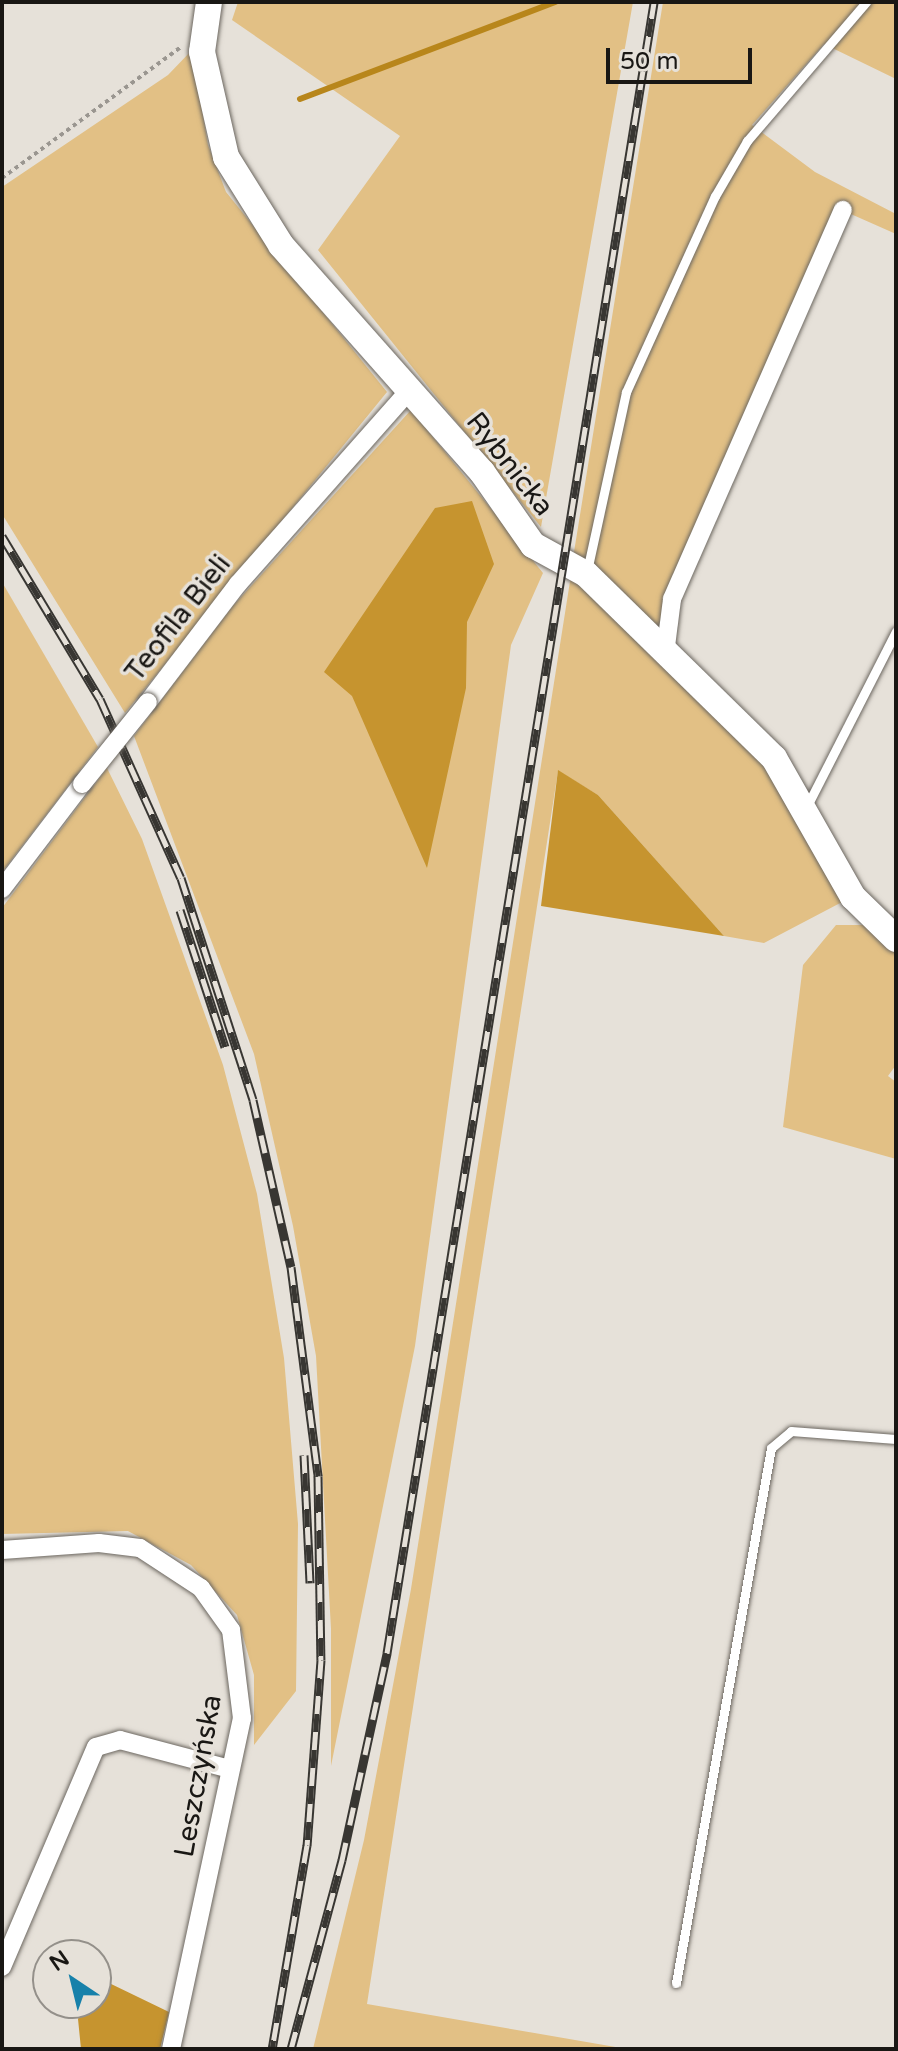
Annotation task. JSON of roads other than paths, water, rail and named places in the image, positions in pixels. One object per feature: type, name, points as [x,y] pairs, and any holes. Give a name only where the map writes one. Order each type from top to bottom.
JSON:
[{"type":"street","name":"Rybnicka","points":[[209,2],[202,41],[219,130],[245,195],[409,391],[482,472],[533,545],[586,574],[767,751],[807,806],[853,897],[896,939]]},
{"type":"street","points":[[665,654],[672,599],[843,210]]},
{"type":"street","name":"Teofila Bieli","points":[[2,889],[238,584],[409,391]]},
{"type":"street","name":"Leszczyńska","points":[[2,1550],[129,1545],[163,1559],[209,1595],[231,1630],[241,1679],[230,1769],[171,2049]]},
{"type":"street","points":[[2,1967],[96,1747],[120,1740],[230,1769]]},
{"type":"lane","points":[[586,574],[626,392],[715,196],[747,141],[866,2]]},
{"type":"lane","points":[[807,806],[896,631]]},
{"type":"lane","points":[[676,1983],[771,1448],[791,1431],[896,1439]]},
{"type":"waterway","points":[[300,99],[555,2]]},
{"type":"railway","points":[[291,2049],[342,1860],[387,1653],[654,2]]},
{"type":"railway","points":[[2,536],[100,699],[181,878],[253,1100],[291,1267],[318,1476],[321,1660],[307,1845],[272,2049]]},
{"type":"railway","points":[[180,910],[225,1047]]},
{"type":"railway","points":[[304,1455],[310,1583]]}]
